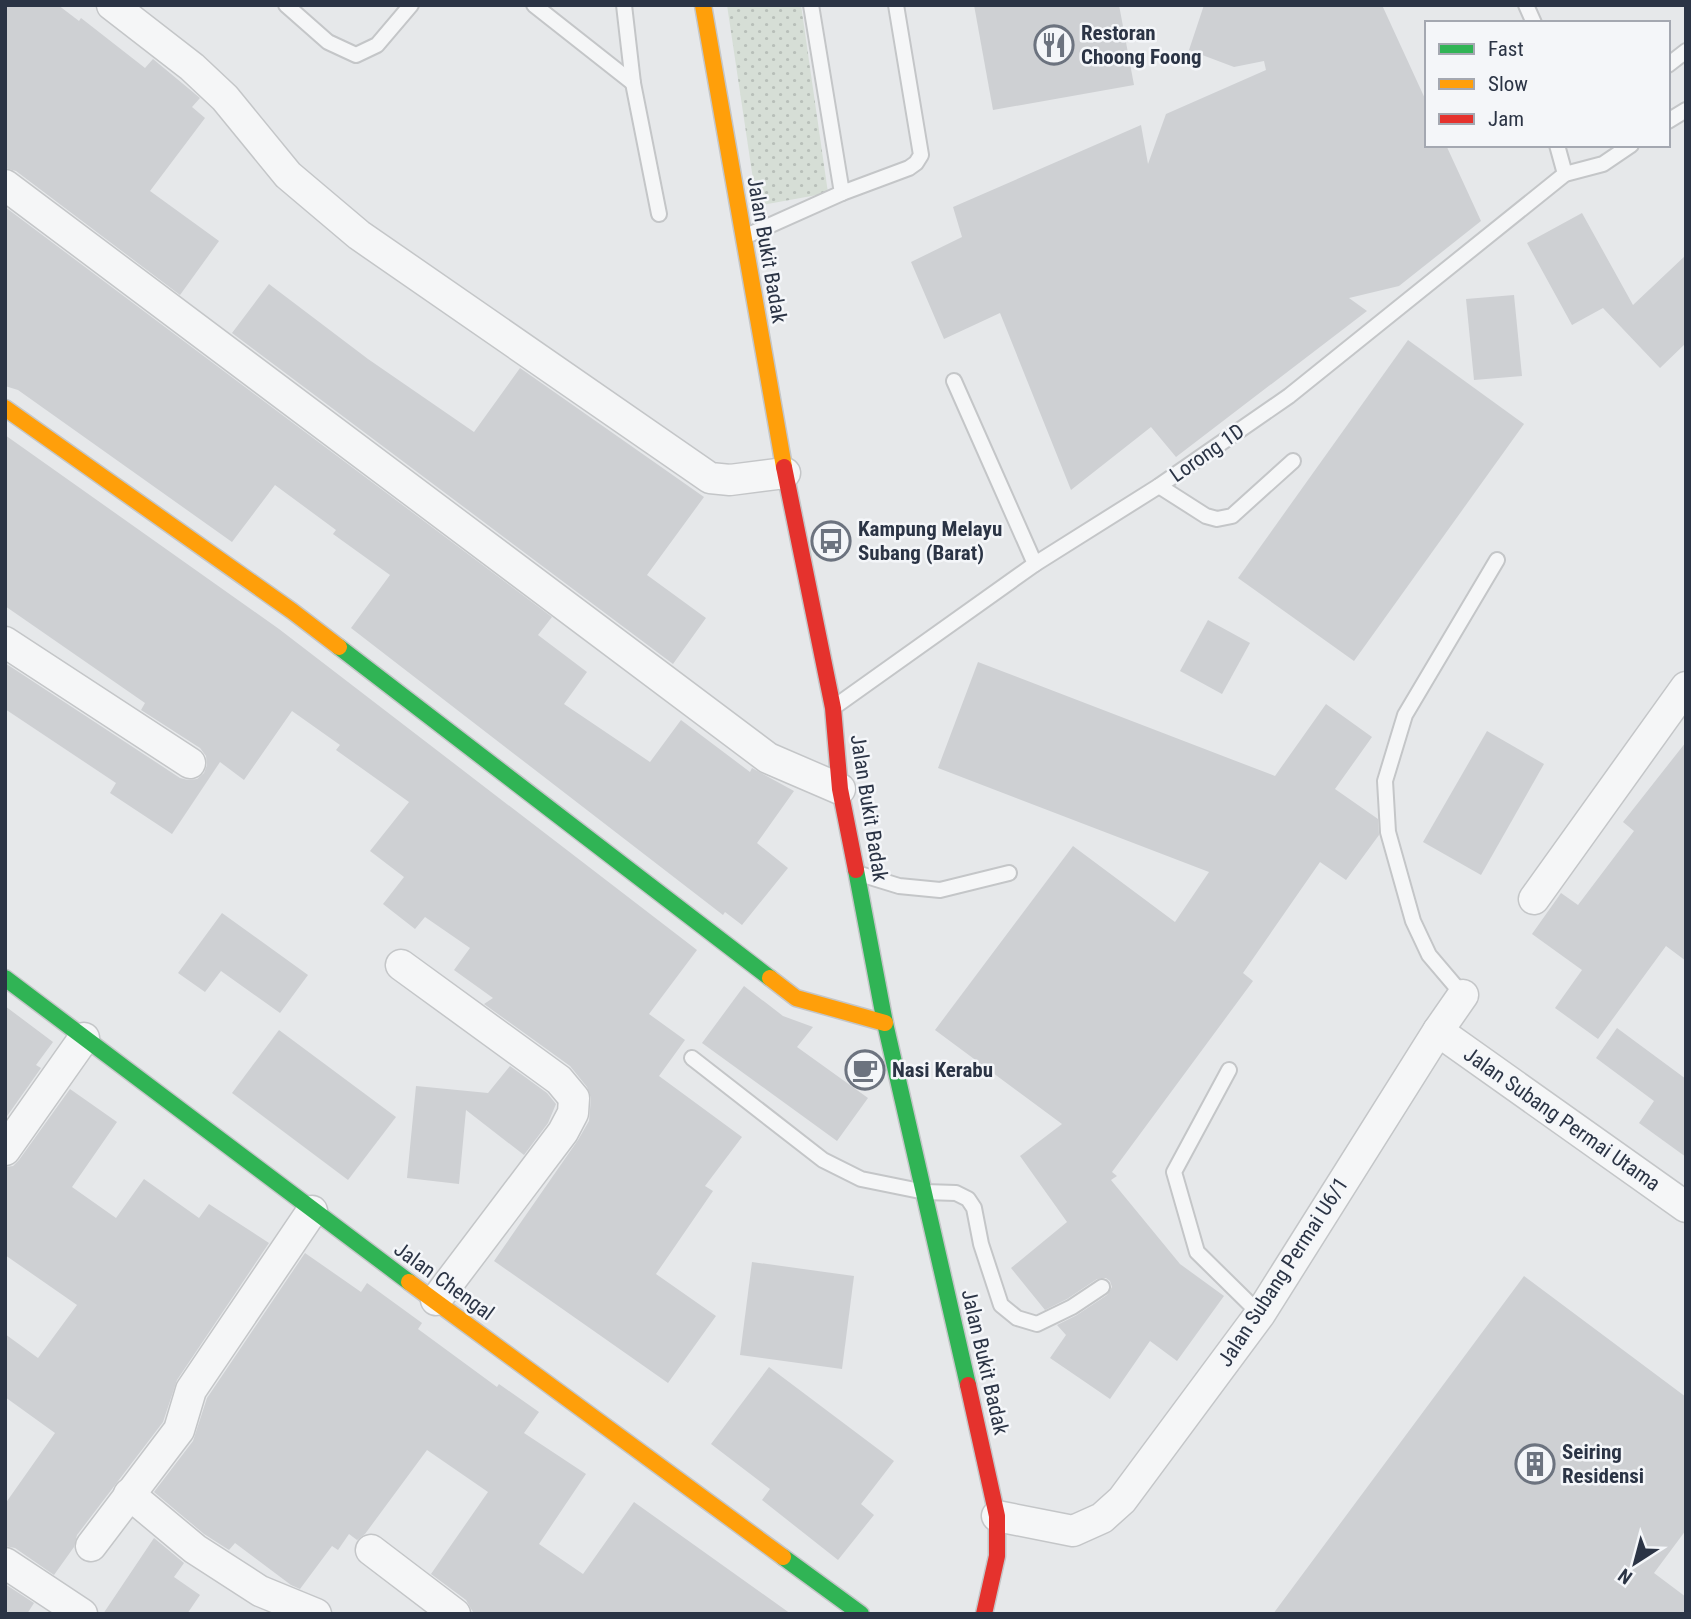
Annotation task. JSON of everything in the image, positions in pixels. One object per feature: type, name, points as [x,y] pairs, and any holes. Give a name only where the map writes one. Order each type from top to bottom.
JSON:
[{"type":"street","points":[[112,5],[192,67],[225,98],[288,175],[359,234],[502,334],[710,478],[730,480],[785,473]]},
{"type":"street","name":"Jalan Bukit Badak","points":[[703,5],[785,473],[833,708],[841,789],[885,1023],[997,1516],[997,1556],[984,1614]]},
{"type":"street","points":[[5,185],[768,758],[841,789]]},
{"type":"street","points":[[5,408],[292,611],[796,998],[885,1023]]},
{"type":"street","points":[[5,642],[190,763]]},
{"type":"street","points":[[1534,899],[1686,687]]},
{"type":"street","points":[[401,965],[559,1080],[574,1098],[573,1113],[563,1132],[436,1300]]},
{"type":"street","name":"Jalan Chengal","points":[[5,978],[312,1211],[861,1614]]},
{"type":"street","name":"Jalan Subang Permai U6/1","points":[[997,1516],[1073,1531],[1102,1518],[1122,1500],[1260,1314],[1463,995]]},
{"type":"street","name":"Jalan Subang Permai Utama","points":[[1438,1031],[1686,1207]]},
{"type":"street","points":[[5,1150],[84,1038]]},
{"type":"street","points":[[91,1546],[179,1430],[191,1390],[312,1211]]},
{"type":"street","points":[[129,1494],[195,1549],[260,1591],[316,1614]]},
{"type":"street","points":[[371,1550],[455,1614]]},
{"type":"street","points":[[5,1563],[82,1614]]},
{"type":"lane","points":[[286,5],[328,42],[356,55],[377,45],[411,5]]},
{"type":"lane","points":[[534,5],[633,83]]},
{"type":"lane","points":[[624,5],[633,83],[659,214]]},
{"type":"lane","points":[[811,5],[842,193]]},
{"type":"lane","points":[[743,237],[916,163],[921,155],[896,5]]},
{"type":"lane","points":[[1526,5],[1533,21]]},
{"type":"lane","points":[[1670,63],[1686,51]]},
{"type":"lane","points":[[1670,120],[1686,110]]},
{"type":"lane","points":[[1558,147],[1565,174],[1603,164],[1628,147]]},
{"type":"lane","name":"Lorong 1D","points":[[833,708],[1035,564],[1159,486],[1289,396],[1565,174]]},
{"type":"lane","points":[[954,381],[1035,564]]},
{"type":"lane","points":[[1159,486],[1206,516],[1217,519],[1232,516],[1293,461]]},
{"type":"lane","points":[[1463,995],[1429,954],[1413,921],[1388,832],[1385,781],[1405,715],[1497,560]]},
{"type":"lane","points":[[858,873],[899,886],[940,890],[1009,873]]},
{"type":"lane","points":[[692,1058],[823,1160],[861,1179],[925,1192],[956,1193],[968,1199],[974,1209],[981,1244],[1001,1305],[1017,1318],[1037,1324],[1072,1307],[1102,1287]]},
{"type":"lane","points":[[1229,1070],[1174,1172],[1197,1252],[1260,1314]]},
{"type":"shaded area","points":[[727,5],[801,5],[828,193],[757,206]]},
{"type":"building","points":[[5,5],[58,5],[79,21],[81,18],[145,68],[153,59],[200,98],[192,107],[205,118],[150,191],[219,241],[180,295],[16,171],[5,168]]},
{"type":"building","name":"Restoran Choong Foong","points":[[974,5],[1119,5],[1134,85],[993,110]]},
{"type":"building","points":[[1204,5],[1382,5],[1425,99],[1425,147],[1447,147],[1481,221],[1399,286],[1349,298],[1367,311],[1176,457],[1151,427],[1071,490],[1000,313],[944,339],[911,262],[962,237],[953,207],[1141,125],[1148,164],[1166,114],[1266,70],[1264,61],[1234,67],[1189,50]]},
{"type":"building","points":[[5,207],[552,617],[538,635],[587,672],[564,704],[650,762],[681,720],[750,772],[752,768],[794,791],[757,843],[788,868],[742,925],[725,912],[723,915],[351,628],[390,575],[333,534],[336,530],[275,485],[232,542],[18,390],[5,386]]},
{"type":"building","points":[[1582,213],[1633,305],[1686,255],[1686,343],[1660,368],[1603,308],[1572,325],[1527,243]]},
{"type":"building","points":[[269,284],[368,359],[474,432],[520,368],[704,497],[647,575],[706,618],[673,664],[232,333]]},
{"type":"building","points":[[1514,295],[1522,376],[1474,380],[1466,299]]},
{"type":"building","points":[[1408,340],[1524,424],[1354,661],[1238,578]]},
{"type":"building","points":[[5,435],[279,629],[697,950],[649,1014],[685,1040],[659,1076],[742,1137],[705,1186],[713,1191],[656,1274],[716,1316],[668,1383],[494,1261],[578,1140],[589,1121],[591,1098],[587,1087],[570,1066],[484,1004],[493,998],[454,970],[470,948],[425,917],[415,929],[383,904],[404,877],[370,851],[409,802],[336,750],[340,745],[292,711],[244,780],[220,762],[172,834],[110,793],[116,783],[5,709],[5,663],[180,778],[197,779],[204,773],[207,765],[206,756],[200,748],[141,710],[145,703],[5,606]]},
{"type":"building","points":[[1208,620],[1250,643],[1222,694],[1180,671]]},
{"type":"building","points":[[978,662],[1275,776],[1326,704],[1372,737],[1335,789],[1378,819],[1379,835],[1346,880],[1320,862],[1243,973],[1253,981],[1112,1172],[1117,1176],[1111,1180],[1180,1264],[1224,1296],[1177,1361],[1150,1341],[1110,1399],[1050,1358],[1066,1335],[1057,1325],[1107,1295],[1112,1287],[1110,1281],[1106,1278],[1097,1279],[1045,1310],[1011,1268],[1067,1222],[1020,1156],[1062,1124],[935,1030],[1073,846],[1175,922],[1209,872],[938,768]]},
{"type":"building","points":[[1487,731],[1544,764],[1481,875],[1423,842]]},
{"type":"building","points":[[1686,742],[1686,961],[1666,946],[1598,1039],[1555,1008],[1582,970],[1532,934],[1561,893],[1578,905],[1634,831],[1623,822]]},
{"type":"building","points":[[222,913],[308,975],[280,1013],[221,971],[205,992],[178,973]]},
{"type":"building","points":[[744,986],[783,1016],[813,1027],[797,1047],[868,1098],[837,1141],[702,1043]]},
{"type":"building","points":[[5,1006],[53,1042],[36,1065],[41,1068],[5,1119]]},
{"type":"building","points":[[1617,1028],[1686,1079],[1686,1157],[1639,1123],[1654,1101],[1596,1058]]},
{"type":"building","points":[[279,1030],[396,1117],[348,1180],[232,1093]]},
{"type":"building","points":[[510,1066],[547,1093],[556,1104],[548,1123],[524,1155],[466,1110],[459,1184],[407,1178],[416,1086],[488,1093]]},
{"type":"building","points":[[70,1089],[117,1122],[72,1187],[116,1218],[144,1179],[199,1218],[209,1204],[269,1243],[177,1380],[163,1422],[77,1535],[74,1547],[54,1575],[15,1548],[5,1546],[5,1504],[55,1433],[5,1397],[5,1334],[38,1358],[77,1305],[5,1255],[5,1167],[13,1166],[19,1160]]},
{"type":"building","points":[[305,1253],[361,1292],[367,1283],[422,1323],[418,1329],[497,1387],[499,1384],[539,1412],[524,1433],[586,1474],[539,1544],[583,1574],[634,1502],[791,1614],[474,1614],[466,1600],[431,1574],[488,1492],[427,1450],[365,1534],[357,1540],[349,1534],[338,1550],[332,1546],[300,1589],[235,1543],[229,1550],[204,1534],[154,1492],[193,1441],[207,1398]]},
{"type":"building","points":[[752,1262],[854,1276],[842,1369],[740,1355]]},
{"type":"building","name":"Seiring Residensi","points":[[1524,1276],[1686,1397],[1686,1530],[1654,1573],[1686,1597],[1686,1614],[1273,1614]]},
{"type":"building","points":[[769,1367],[894,1461],[861,1504],[874,1515],[838,1560],[762,1500],[770,1489],[711,1444]]},
{"type":"building","points":[[154,1538],[184,1563],[174,1577],[200,1595],[187,1614],[103,1614]]},
{"type":"building","points":[[5,1584],[34,1603],[27,1614],[5,1614]]},
{"type":"traffic: fast","points":[[339,647],[770,978]]},
{"type":"traffic: fast","points":[[856,870],[885,1023],[968,1385]]},
{"type":"traffic: fast","points":[[5,978],[409,1282]]},
{"type":"traffic: fast","points":[[783,1557],[861,1614]]},
{"type":"traffic: slow","points":[[703,5],[784,467]]},
{"type":"traffic: slow","points":[[5,408],[339,647]]},
{"type":"traffic: slow","points":[[770,978],[796,998],[885,1023]]},
{"type":"traffic: slow","points":[[409,1282],[783,1557]]},
{"type":"traffic: jam","points":[[784,467],[833,708],[840,789],[856,870]]},
{"type":"traffic: jam","points":[[968,1385],[997,1516],[997,1556],[984,1614]]},
{"type":"place","name":"Restoran Choong Foong","points":[[1054,45]]},
{"type":"place","name":"Kampung Melayu Subang (Barat)","points":[[831,541]]},
{"type":"place","name":"Nasi Kerabu","points":[[865,1070]]},
{"type":"place","name":"Seiring Residensi","points":[[1535,1464]]}]
